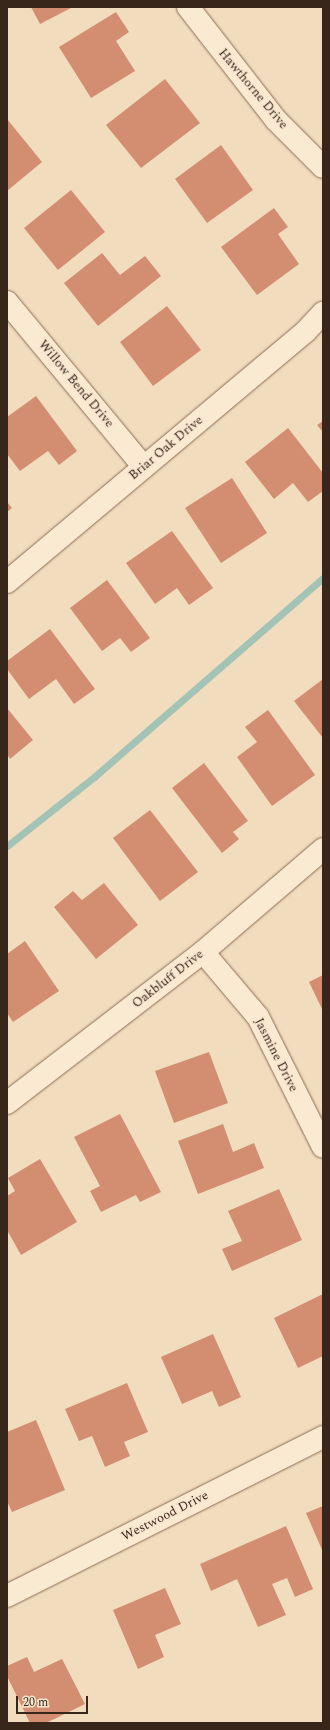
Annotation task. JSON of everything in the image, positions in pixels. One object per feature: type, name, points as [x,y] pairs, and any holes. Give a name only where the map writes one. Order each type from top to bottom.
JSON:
[{"type":"street","name":"Hawthorne Drive","points":[[188,7],[276,120],[323,167]]},
{"type":"street","name":"Willow Bend Drive","points":[[7,302],[144,466]]},
{"type":"street","name":"Briar Oak Drive","points":[[7,582],[306,331],[323,313]]},
{"type":"street","name":"Oakbluff Drive","points":[[7,1103],[203,952],[323,849]]},
{"type":"street","name":"Jasmine Drive","points":[[203,952],[258,1017],[323,1147]]},
{"type":"street","name":"Westwood Drive","points":[[7,1596],[323,1437]]},
{"type":"building","points":[[31,7],[73,7],[40,24]]},
{"type":"building","points":[[116,12],[129,32],[116,41],[135,71],[91,98],[59,47]]},
{"type":"building","points":[[165,79],[200,123],[141,168],[106,125]]},
{"type":"building","points":[[7,119],[42,162],[7,191]]},
{"type":"building","points":[[221,145],[253,190],[207,223],[175,179]]},
{"type":"building","points":[[71,190],[105,232],[58,270],[24,228]]},
{"type":"building","points":[[274,208],[288,227],[278,234],[299,264],[257,295],[221,247]]},
{"type":"building","points":[[102,253],[120,275],[145,256],[161,276],[98,326],[64,283]]},
{"type":"building","points":[[167,306],[201,350],[153,386],[120,342]]},
{"type":"building","points":[[36,396],[77,451],[59,465],[48,451],[20,471],[7,454],[7,417]]},
{"type":"building","points":[[323,421],[323,432],[317,425]]},
{"type":"building","points":[[288,428],[323,473],[323,491],[308,502],[293,483],[274,499],[245,462]]},
{"type":"building","points":[[232,478],[267,533],[221,563],[185,508]]},
{"type":"building","points":[[7,502],[12,508],[7,512]]},
{"type":"building","points":[[172,531],[213,588],[189,605],[177,588],[155,604],[126,563]]},
{"type":"building","points":[[107,580],[150,638],[131,652],[120,638],[102,651],[70,608]]},
{"type":"building","points":[[50,629],[95,689],[74,704],[56,679],[29,699],[7,669],[7,661]]},
{"type":"building","points":[[323,679],[323,738],[294,701]]},
{"type":"building","points":[[7,708],[33,740],[10,759],[7,754]]},
{"type":"building","points":[[268,710],[315,775],[272,806],[237,757],[257,742],[245,727]]},
{"type":"building","points":[[204,763],[248,821],[233,832],[239,839],[222,853],[172,788]]},
{"type":"building","points":[[150,810],[198,872],[160,901],[113,838]]},
{"type":"building","points":[[104,883],[138,925],[96,959],[54,907],[73,891],[82,900]]},
{"type":"building","points":[[25,941],[59,991],[13,1022],[7,1013],[7,954]]},
{"type":"building","points":[[323,975],[323,1011],[309,982]]},
{"type":"building","points":[[209,1052],[228,1103],[174,1123],[155,1071]]},
{"type":"building","points":[[120,1114],[161,1192],[140,1202],[136,1195],[101,1212],[90,1191],[100,1186],[74,1137]]},
{"type":"building","points":[[223,1124],[233,1152],[254,1143],[264,1168],[198,1194],[178,1141]]},
{"type":"building","points":[[40,1159],[77,1222],[21,1255],[7,1230],[7,1196],[15,1191],[8,1178]]},
{"type":"building","points":[[279,1189],[302,1240],[232,1271],[222,1249],[242,1241],[228,1211]]},
{"type":"building","points":[[323,1294],[323,1356],[298,1368],[274,1318]]},
{"type":"building","points":[[213,1334],[241,1397],[219,1407],[212,1391],[182,1404],[161,1357]]},
{"type":"building","points":[[127,1383],[148,1432],[124,1442],[130,1456],[105,1467],[92,1436],[79,1441],[65,1409]]},
{"type":"building","points":[[36,1420],[65,1490],[12,1512],[7,1501],[7,1432]]},
{"type":"building","points":[[323,1506],[323,1552],[306,1513]]},
{"type":"building","points":[[286,1526],[313,1589],[295,1597],[287,1578],[272,1584],[286,1615],[258,1627],[237,1579],[211,1591],[200,1564]]},
{"type":"building","points":[[165,1588],[181,1624],[155,1635],[164,1657],[138,1669],[113,1610]]},
{"type":"building","points":[[27,1657],[34,1672],[62,1659],[85,1704],[46,1723],[30,1723],[7,1676],[7,1666]]},
{"type":"waterway","points":[[7,846],[94,777],[323,578]]}]
